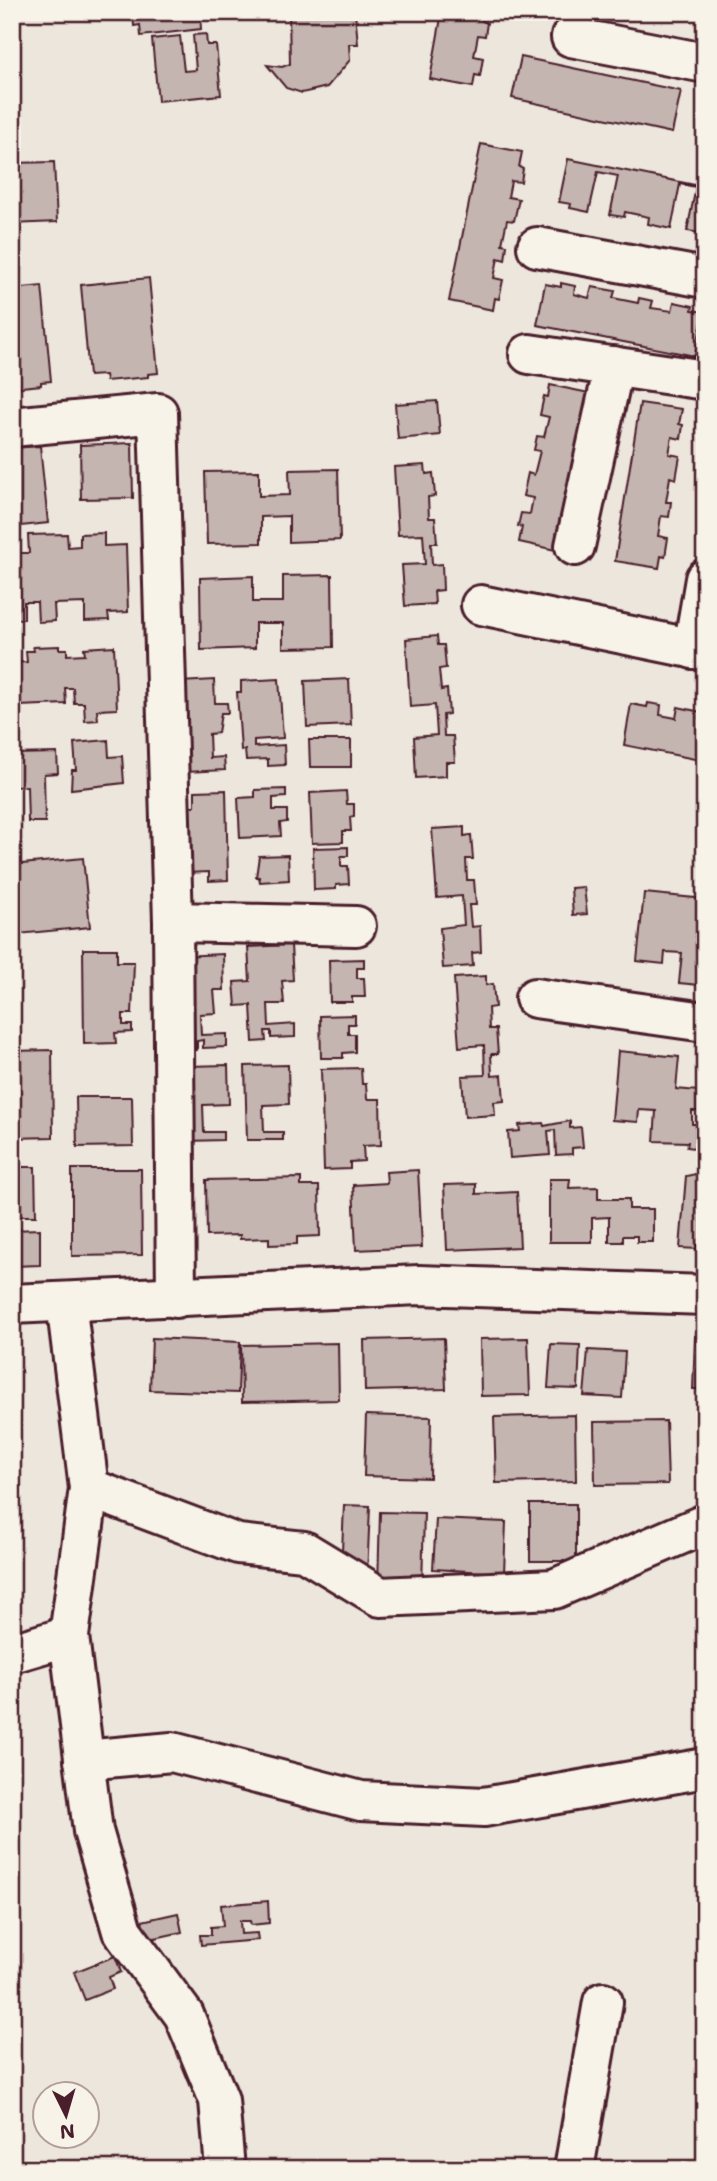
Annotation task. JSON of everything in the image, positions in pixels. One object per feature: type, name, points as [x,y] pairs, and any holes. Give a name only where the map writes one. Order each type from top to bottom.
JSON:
[{"type":"street","points":[[571,37],[705,63]]},
{"type":"street","points":[[537,247],[705,278]]},
{"type":"street","points":[[528,354],[705,380]]},
{"type":"street","points":[[575,546],[614,366]]},
{"type":"street","points":[[12,427],[158,413],[173,922],[176,1298]]},
{"type":"street","points":[[481,605],[699,650],[705,579]]},
{"type":"street","points":[[173,922],[356,926]]},
{"type":"street","points":[[535,998],[705,1022]]},
{"type":"street","points":[[12,1304],[419,1285],[705,1295]]},
{"type":"street","points":[[65,1302],[89,1488],[69,1636],[93,1831],[122,1931],[184,2015],[219,2101],[225,2169]]},
{"type":"street","points":[[89,1488],[237,1545],[304,1551],[380,1597],[554,1590],[705,1524]]},
{"type":"street","points":[[12,1653],[69,1636]]},
{"type":"street","points":[[84,1760],[172,1752],[360,1801],[484,1807],[705,1768]]},
{"type":"street","points":[[574,2169],[603,2001]]},
{"type":"building","points":[[133,12],[207,14],[200,14],[201,29],[141,36],[140,25],[134,26]]},
{"type":"building","points":[[289,12],[355,12],[358,44],[349,44],[350,60],[327,87],[302,93],[286,88],[267,65],[282,67],[290,64]]},
{"type":"building","points":[[442,12],[484,12],[482,21],[487,23],[485,36],[478,35],[474,56],[483,58],[480,76],[475,75],[473,87],[430,79]]},
{"type":"building","points":[[206,34],[207,45],[216,45],[221,95],[158,101],[152,39],[180,36],[184,71],[196,70],[193,35]]},
{"type":"building","points":[[521,57],[681,91],[672,133],[512,98]]},
{"type":"building","points":[[13,60],[16,128],[12,128]]},
{"type":"building","points":[[481,144],[522,152],[519,167],[523,169],[521,182],[511,181],[508,197],[519,199],[514,221],[507,220],[502,244],[507,245],[505,260],[498,258],[494,278],[503,280],[499,299],[495,298],[493,310],[449,301]]},
{"type":"building","points":[[568,159],[705,187],[705,229],[702,229],[701,233],[687,231],[696,187],[680,184],[671,229],[648,224],[649,217],[625,212],[624,217],[610,215],[618,176],[598,172],[589,212],[570,208],[571,204],[559,202]]},
{"type":"building","points":[[54,162],[57,222],[12,224],[12,163]]},
{"type":"building","points":[[149,278],[158,373],[148,374],[148,377],[106,381],[105,375],[89,376],[81,285]]},
{"type":"building","points":[[561,283],[575,286],[574,294],[589,298],[592,287],[615,291],[613,298],[638,303],[639,298],[653,301],[651,308],[672,311],[674,302],[693,306],[692,310],[704,312],[695,356],[537,325],[545,284],[561,287]]},
{"type":"building","points":[[42,286],[51,381],[41,382],[41,385],[12,388],[12,289]]},
{"type":"building","points":[[550,385],[594,394],[560,551],[519,542],[522,527],[518,526],[521,513],[530,514],[533,498],[523,496],[528,473],[534,475],[540,451],[534,450],[537,436],[544,437],[549,417],[540,415],[544,396],[548,397]]},
{"type":"building","points":[[437,401],[440,435],[398,439],[395,404]]},
{"type":"building","points":[[640,403],[682,409],[679,424],[683,425],[681,439],[672,437],[669,454],[680,456],[676,479],[670,477],[666,502],[671,502],[669,517],[661,516],[658,536],[668,538],[665,557],[661,556],[659,568],[615,561]]},
{"type":"building","points":[[132,443],[133,498],[81,499],[80,445]]},
{"type":"building","points":[[40,446],[48,523],[12,527],[12,448]]},
{"type":"building","points":[[425,465],[426,474],[433,473],[435,496],[428,497],[429,518],[435,518],[437,543],[431,543],[432,565],[442,564],[443,590],[434,591],[435,604],[405,606],[402,565],[425,564],[423,534],[398,535],[394,467]]},
{"type":"building","points":[[338,469],[340,540],[289,542],[289,516],[261,517],[261,543],[207,544],[205,472],[259,471],[259,496],[290,495],[289,470]]},
{"type":"building","points":[[104,533],[104,546],[126,545],[128,612],[108,613],[109,620],[85,621],[85,603],[54,604],[55,621],[38,622],[37,602],[24,602],[24,619],[12,619],[12,553],[29,553],[28,535],[67,534],[68,547],[80,546],[80,534]]},
{"type":"building","points":[[332,575],[333,647],[283,648],[283,623],[255,623],[255,648],[201,650],[200,578],[253,576],[253,602],[283,602],[283,576]]},
{"type":"building","points":[[437,636],[438,645],[444,645],[446,668],[439,669],[441,690],[447,689],[449,714],[443,715],[444,736],[453,736],[455,762],[446,762],[446,776],[416,778],[414,737],[437,735],[435,705],[410,707],[406,639]]},
{"type":"building","points":[[59,646],[59,649],[67,649],[67,655],[85,654],[84,648],[114,646],[117,709],[97,710],[98,720],[85,721],[84,703],[74,703],[73,688],[65,688],[66,704],[19,706],[20,721],[12,721],[12,663],[27,662],[26,651],[34,651],[33,647]]},
{"type":"building","points":[[279,679],[283,738],[254,740],[254,747],[284,745],[285,765],[268,766],[268,759],[246,760],[245,750],[241,750],[237,692],[241,692],[241,681]]},
{"type":"building","points":[[349,679],[351,725],[307,727],[305,681]]},
{"type":"building","points":[[214,680],[215,703],[227,703],[228,713],[221,713],[218,733],[209,734],[210,758],[224,757],[225,770],[186,772],[181,682]]},
{"type":"building","points":[[648,703],[661,705],[660,715],[676,718],[678,707],[701,712],[700,718],[705,719],[705,761],[624,745],[631,704],[647,707]]},
{"type":"building","points":[[108,740],[109,757],[122,756],[124,783],[71,789],[72,770],[76,770],[74,743]]},
{"type":"building","points":[[309,740],[351,740],[351,767],[310,767]]},
{"type":"building","points":[[57,753],[58,773],[44,774],[45,822],[28,822],[27,786],[14,787],[15,815],[12,815],[12,754]]},
{"type":"building","points":[[286,789],[286,797],[273,798],[273,810],[287,810],[287,822],[280,823],[281,836],[240,838],[238,798],[255,797],[255,790]]},
{"type":"building","points":[[226,790],[228,880],[209,881],[209,872],[186,873],[188,806],[195,806],[195,791]]},
{"type":"building","points":[[346,791],[347,804],[354,804],[354,816],[350,817],[351,831],[343,831],[343,842],[312,843],[310,793]]},
{"type":"building","points":[[464,827],[464,836],[471,835],[473,859],[466,859],[467,880],[474,880],[476,905],[469,905],[471,927],[480,926],[481,952],[472,953],[473,966],[443,968],[440,928],[464,925],[462,896],[437,898],[432,829]]},
{"type":"building","points":[[348,847],[348,856],[341,856],[341,866],[348,866],[349,884],[336,885],[336,889],[314,890],[313,848]]},
{"type":"building","points":[[288,855],[289,880],[260,882],[259,877],[256,877],[259,856]]},
{"type":"building","points":[[83,858],[90,927],[18,934],[12,865]]},
{"type":"building","points":[[584,887],[587,914],[573,915],[571,888]]},
{"type":"building","points":[[644,893],[705,899],[702,931],[705,931],[705,983],[679,983],[682,953],[665,952],[664,964],[637,961]]},
{"type":"building","points":[[291,945],[293,980],[282,981],[284,1004],[268,1004],[269,1026],[295,1024],[295,1037],[271,1038],[271,1031],[265,1031],[266,1041],[253,1042],[251,1005],[236,1006],[234,982],[250,981],[248,947]]},
{"type":"building","points":[[83,949],[117,949],[117,962],[134,962],[132,1014],[123,1014],[123,1025],[132,1025],[132,1032],[115,1033],[116,1043],[84,1044]]},
{"type":"building","points":[[223,954],[224,990],[214,990],[216,1013],[200,1014],[201,1035],[227,1034],[227,1047],[203,1048],[203,1040],[197,1041],[197,1050],[185,1051],[180,956]]},
{"type":"building","points":[[364,959],[364,968],[357,968],[357,978],[364,978],[365,997],[352,997],[352,1002],[330,1002],[329,960]]},
{"type":"building","points":[[486,976],[486,985],[493,984],[495,1007],[488,1008],[489,1029],[496,1029],[498,1054],[491,1054],[492,1076],[502,1075],[504,1101],[494,1102],[495,1115],[465,1117],[462,1076],[485,1075],[484,1045],[459,1047],[454,978]]},
{"type":"building","points":[[355,1015],[355,1024],[348,1024],[348,1034],[355,1034],[355,1052],[343,1053],[343,1058],[321,1058],[320,1016]]},
{"type":"building","points":[[52,1050],[53,1137],[12,1138],[12,1051]]},
{"type":"building","points":[[618,1051],[679,1057],[676,1089],[698,1091],[699,1076],[705,1077],[705,1111],[692,1111],[692,1124],[705,1124],[705,1139],[702,1138],[701,1149],[687,1147],[688,1142],[654,1141],[656,1111],[639,1110],[638,1122],[612,1120]]},
{"type":"building","points":[[228,1065],[229,1104],[203,1105],[204,1132],[223,1132],[223,1140],[187,1141],[186,1066]]},
{"type":"building","points":[[288,1065],[289,1104],[263,1105],[264,1132],[283,1132],[283,1140],[247,1140],[245,1066]]},
{"type":"building","points":[[361,1068],[367,1099],[380,1099],[381,1145],[363,1146],[364,1161],[350,1162],[350,1169],[324,1170],[321,1069]]},
{"type":"building","points":[[76,1097],[132,1097],[133,1146],[77,1147]]},
{"type":"building","points":[[570,1121],[570,1128],[581,1127],[583,1147],[572,1148],[572,1154],[556,1155],[555,1130],[548,1131],[550,1155],[510,1158],[508,1132],[520,1131],[519,1125],[543,1123],[544,1126]]},
{"type":"building","points":[[12,1167],[35,1167],[36,1216],[12,1216]]},
{"type":"building","points":[[72,1169],[141,1169],[142,1255],[72,1256]]},
{"type":"building","points":[[418,1170],[422,1247],[356,1250],[353,1185],[387,1183],[386,1172]]},
{"type":"building","points":[[705,1175],[705,1246],[697,1245],[697,1249],[680,1248],[686,1176]]},
{"type":"building","points":[[301,1178],[301,1186],[319,1186],[320,1236],[297,1237],[297,1244],[269,1245],[269,1238],[207,1236],[206,1180]]},
{"type":"building","points":[[549,1179],[570,1179],[569,1188],[598,1187],[598,1199],[629,1199],[629,1209],[653,1209],[653,1242],[637,1242],[637,1236],[623,1236],[623,1242],[609,1242],[609,1217],[592,1218],[592,1242],[549,1242]]},
{"type":"building","points":[[476,1184],[476,1194],[517,1192],[520,1247],[447,1250],[444,1185]]},
{"type":"building","points":[[40,1229],[40,1265],[12,1266],[12,1230]]},
{"type":"building","points":[[695,1336],[705,1337],[705,1389],[693,1389]]},
{"type":"building","points":[[152,1338],[240,1342],[238,1393],[150,1390]]},
{"type":"building","points":[[444,1338],[446,1389],[365,1391],[364,1340]]},
{"type":"building","points":[[528,1338],[530,1395],[481,1396],[480,1339]]},
{"type":"building","points":[[338,1343],[339,1400],[242,1402],[241,1345]]},
{"type":"building","points":[[551,1344],[580,1345],[578,1389],[548,1388]]},
{"type":"building","points":[[588,1350],[625,1352],[622,1398],[584,1396]]},
{"type":"building","points":[[366,1415],[431,1417],[430,1478],[364,1476]]},
{"type":"building","points":[[575,1415],[576,1481],[496,1483],[494,1417]]},
{"type":"building","points":[[666,1421],[668,1484],[595,1485],[594,1422]]},
{"type":"building","points":[[530,1504],[576,1504],[576,1561],[530,1561]]},
{"type":"building","points":[[344,1505],[370,1506],[367,1576],[341,1575]]},
{"type":"building","points":[[380,1512],[424,1513],[422,1587],[378,1586]]},
{"type":"building","points":[[436,1519],[506,1522],[504,1573],[433,1569]]},
{"type":"building","points":[[268,1901],[269,1923],[251,1925],[250,1921],[240,1921],[241,1934],[257,1933],[258,1940],[201,1945],[200,1935],[211,1935],[211,1927],[223,1926],[221,1905]]},
{"type":"building","points":[[178,1913],[182,1932],[146,1940],[142,1921]]},
{"type":"building","points":[[115,1956],[121,1972],[109,1977],[113,1989],[85,2000],[74,1972]]}]
